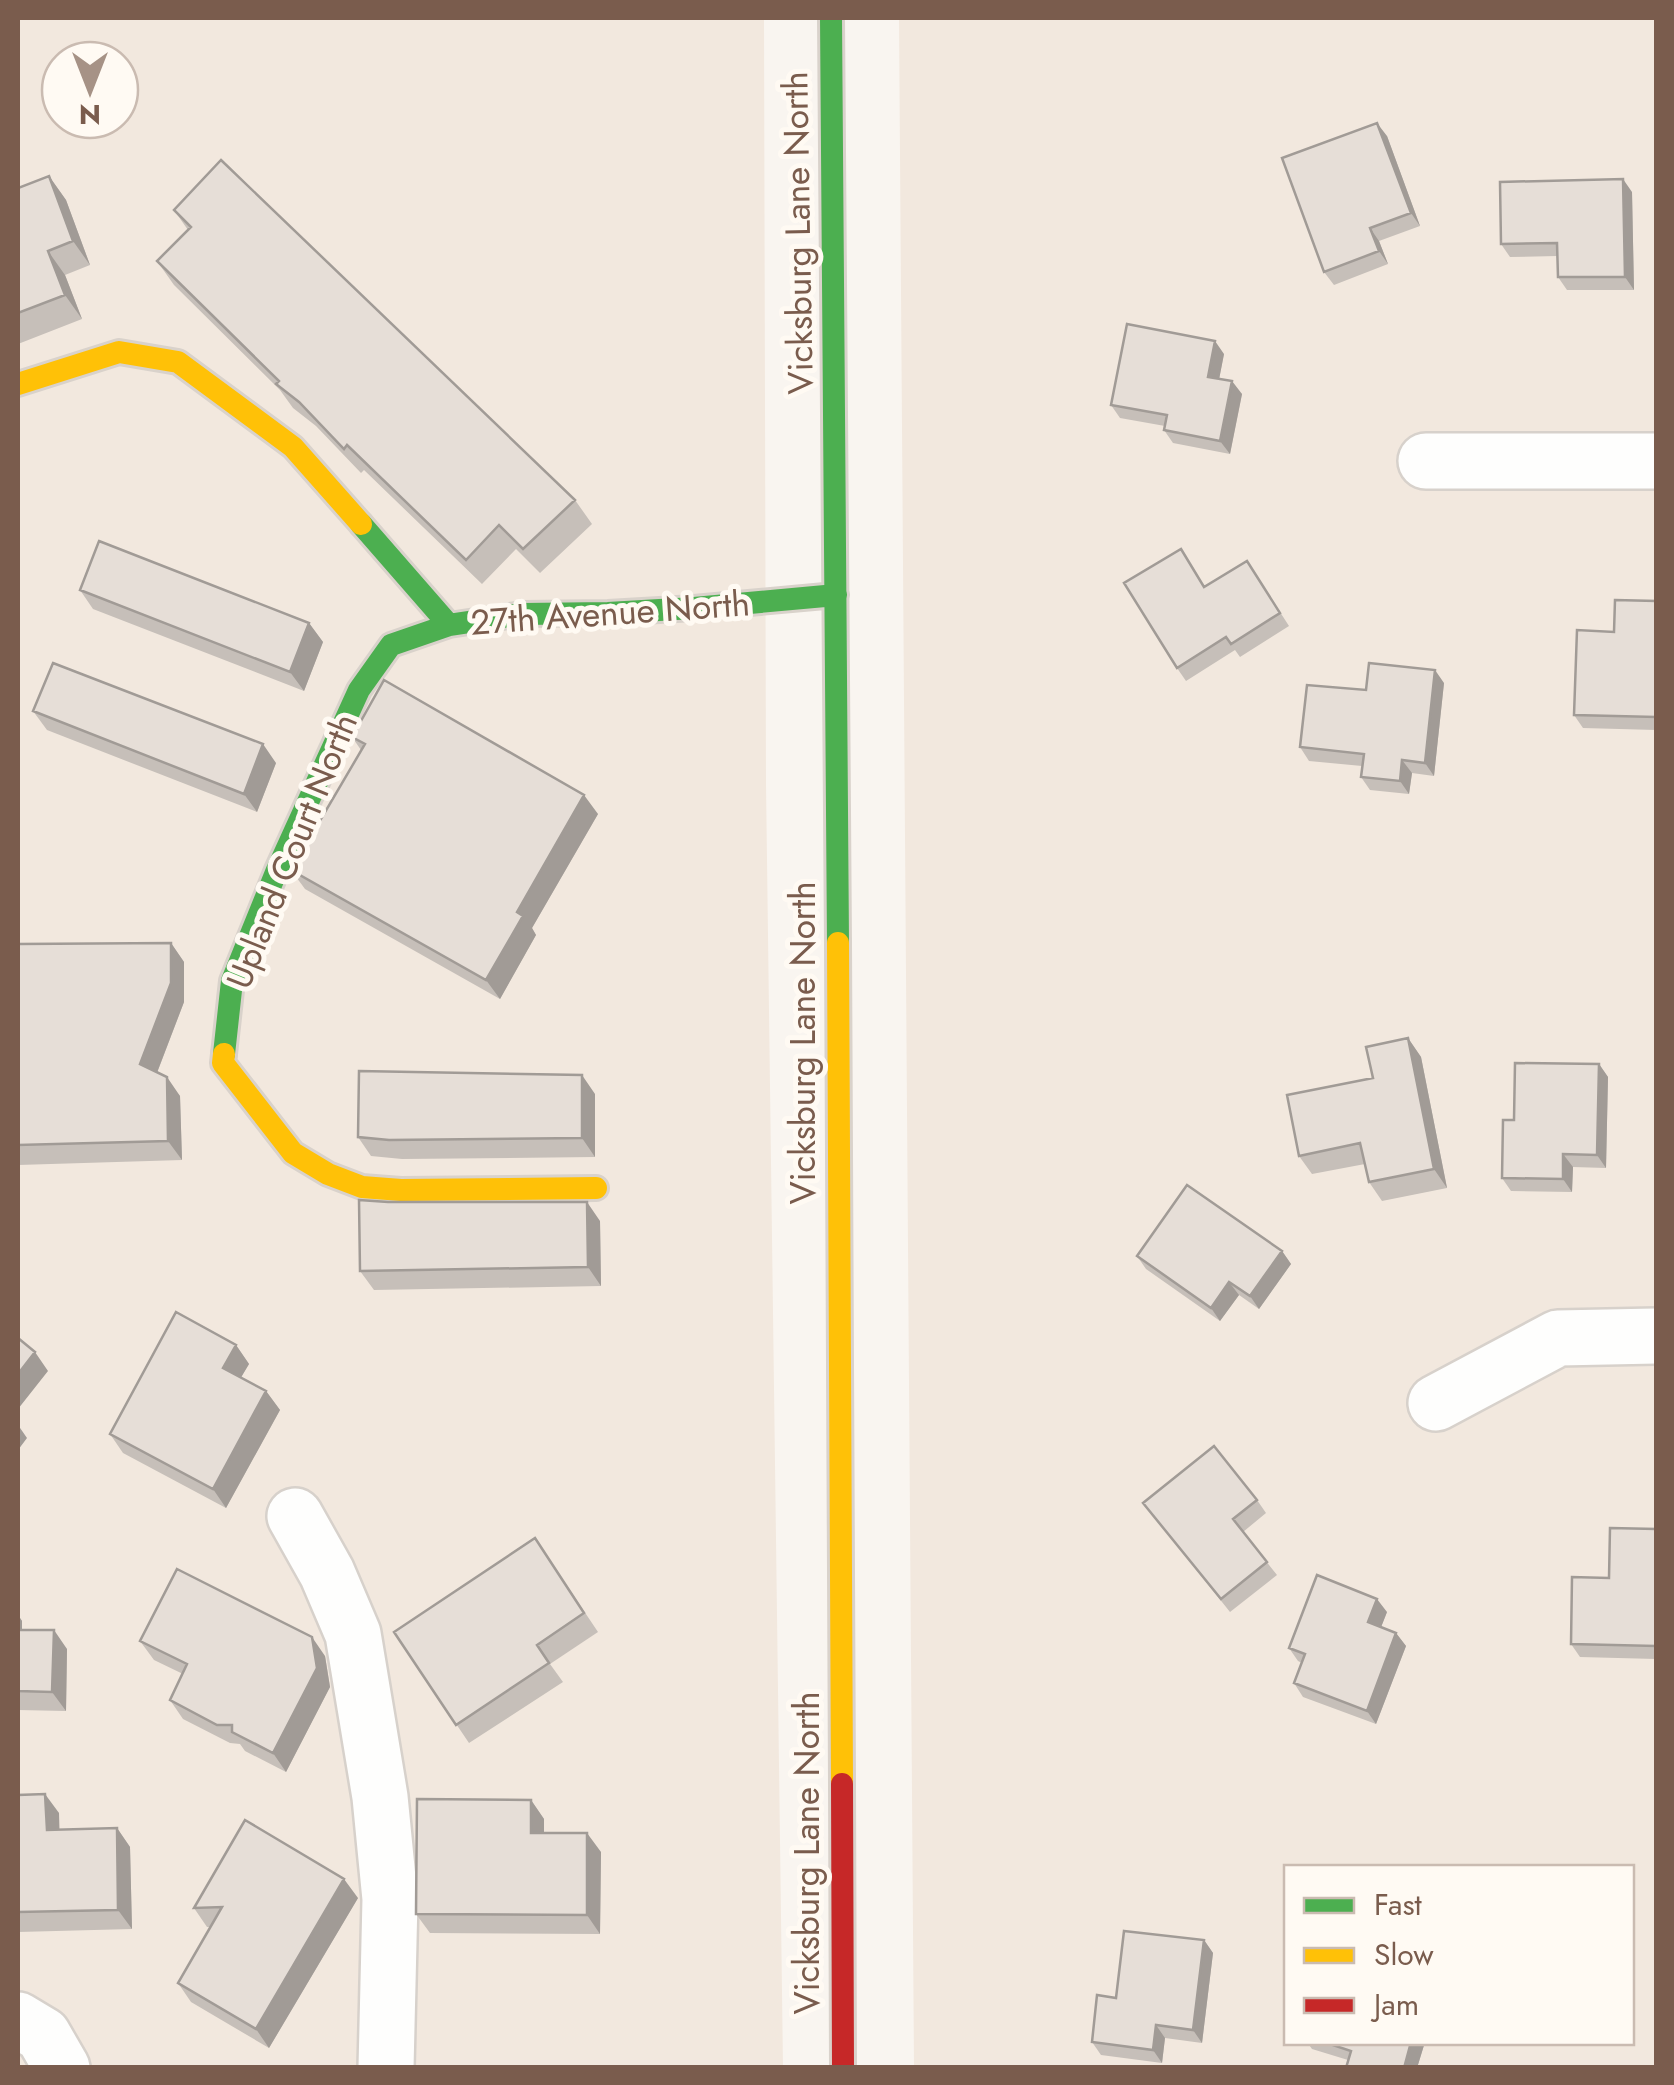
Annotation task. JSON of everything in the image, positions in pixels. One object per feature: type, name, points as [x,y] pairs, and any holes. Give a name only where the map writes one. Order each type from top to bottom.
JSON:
[{"type":"main road","name":"Vicksburg Lane North","points":[[831,18],[843,2068]]},
{"type":"main road","name":"27th Avenue North","points":[[18,384],[119,352],[178,362],[293,447],[448,625],[524,614],[608,613],[836,596]]},
{"type":"main road","name":"Upland Court North","points":[[448,625],[392,645],[359,690],[277,870],[232,981],[223,1063],[293,1153],[328,1174],[362,1187],[596,1188]]},
{"type":"street","points":[[1426,461],[1656,461]]},
{"type":"street","points":[[1436,1403],[1558,1338],[1656,1336]]},
{"type":"street","points":[[294,1516],[327,1573],[354,1634],[380,1797],[390,1899],[386,2068]]},
{"type":"street","points":[[18,2020],[43,2035],[62,2068]]},
{"type":"shaded area","points":[[18,18],[764,18],[766,784],[783,2067],[18,2067]]},
{"type":"shaded area","points":[[899,18],[1656,18],[1656,2067],[914,2067]]},
{"type":"building","points":[[1377,123],[1411,213],[1370,228],[1379,251],[1324,272],[1282,158]]},
{"type":"building","points":[[221,160],[575,500],[523,549],[499,525],[466,560],[347,445],[344,449],[276,384],[279,381],[157,261],[191,227],[174,210]]},
{"type":"building","points":[[49,176],[73,241],[48,251],[65,295],[18,313],[18,188]]},
{"type":"building","points":[[1623,179],[1625,277],[1558,277],[1557,243],[1501,244],[1500,182]]},
{"type":"building","points":[[1127,324],[1215,341],[1208,377],[1232,381],[1220,441],[1164,430],[1167,415],[1111,405]]},
{"type":"building","points":[[99,541],[309,623],[290,672],[80,590]]},
{"type":"building","points":[[1181,549],[1204,587],[1247,561],[1280,613],[1231,644],[1226,637],[1177,668],[1124,583]]},
{"type":"building","points":[[1615,600],[1656,601],[1656,717],[1574,715],[1577,630],[1614,632]]},
{"type":"building","points":[[53,663],[263,744],[244,794],[33,711]]},
{"type":"building","points":[[1369,663],[1435,670],[1425,763],[1402,760],[1400,781],[1361,777],[1364,754],[1300,747],[1307,685],[1366,690]]},
{"type":"building","points":[[384,680],[584,795],[517,912],[523,916],[486,980],[291,870],[365,744],[352,737]]},
{"type":"building","points":[[171,943],[171,983],[140,1064],[167,1077],[168,1141],[18,1145],[18,944]]},
{"type":"building","points":[[1408,1038],[1434,1169],[1369,1182],[1360,1143],[1299,1156],[1287,1095],[1373,1078],[1366,1047]]},
{"type":"building","points":[[1515,1063],[1599,1064],[1597,1155],[1563,1154],[1563,1179],[1502,1178],[1503,1120],[1514,1120]]},
{"type":"building","points":[[359,1071],[582,1075],[582,1138],[358,1137]]},
{"type":"building","points":[[1187,1185],[1282,1251],[1250,1296],[1229,1282],[1211,1308],[1137,1256]]},
{"type":"building","points":[[359,1200],[587,1202],[588,1267],[360,1271]]},
{"type":"building","points":[[176,1312],[236,1345],[223,1368],[266,1391],[213,1489],[110,1434]]},
{"type":"building","points":[[18,1338],[35,1352],[18,1374]]},
{"type":"building","points":[[1214,1446],[1257,1500],[1233,1519],[1267,1562],[1221,1599],[1143,1503]]},
{"type":"building","points":[[1610,1528],[1656,1529],[1656,1646],[1571,1644],[1572,1577],[1609,1578]]},
{"type":"building","points":[[535,1538],[584,1613],[537,1645],[549,1663],[456,1725],[394,1632]]},
{"type":"building","points":[[177,1569],[312,1637],[317,1668],[273,1753],[232,1732],[232,1725],[217,1725],[170,1700],[187,1664],[140,1641]]},
{"type":"building","points":[[1317,1575],[1377,1599],[1368,1622],[1396,1633],[1367,1711],[1294,1683],[1305,1654],[1289,1648]]},
{"type":"building","points":[[18,1630],[54,1630],[52,1692],[18,1691]]},
{"type":"building","points":[[45,1794],[47,1830],[117,1828],[118,1910],[18,1912],[18,1795]]},
{"type":"building","points":[[417,1799],[531,1800],[531,1833],[587,1833],[587,1915],[416,1914]]},
{"type":"building","points":[[245,1820],[344,1879],[256,2029],[178,1983],[222,1907],[194,1908]]},
{"type":"building","points":[[1124,1931],[1204,1940],[1193,2030],[1156,2025],[1153,2050],[1092,2042],[1097,1995],[1116,1998]]},
{"type":"building","points":[[1333,2045],[1410,2045],[1404,2068],[1346,2068],[1351,2051]]},
{"type":"traffic: fast","points":[[831,18],[838,943]]},
{"type":"traffic: fast","points":[[361,524],[449,625],[523,614],[694,608],[836,595]]},
{"type":"traffic: fast","points":[[224,1054],[232,981],[277,870],[359,690],[391,645],[449,625]]},
{"type":"traffic: slow","points":[[18,384],[119,352],[178,362],[293,447],[361,524]]},
{"type":"traffic: slow","points":[[838,943],[842,1784]]},
{"type":"traffic: slow","points":[[224,1054],[223,1063],[293,1153],[328,1174],[362,1187],[596,1188]]},
{"type":"traffic: jam","points":[[842,1784],[843,2068]]}]
